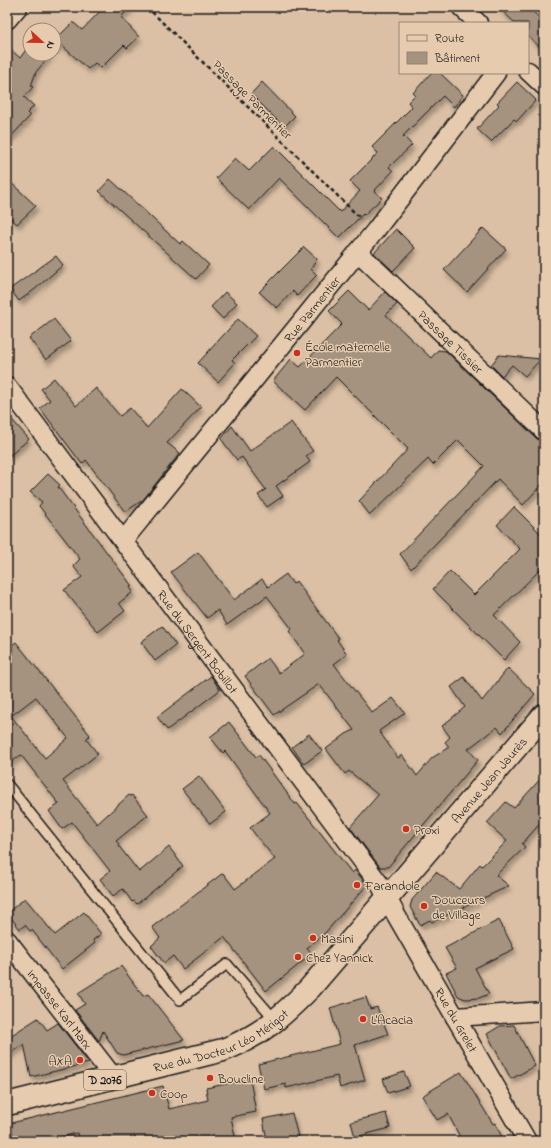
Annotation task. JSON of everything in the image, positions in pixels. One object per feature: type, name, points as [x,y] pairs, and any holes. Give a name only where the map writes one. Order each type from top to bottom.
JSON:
[{"type":"main road","name":"Avenue Jean Jaurès","points":[[387,899],[544,715]]},
{"type":"main road","name":"Rue du Docteur Léo Mérigot","points":[[7,1104],[223,1050],[240,1044],[258,1034],[276,1021],[310,988],[387,899]]},
{"type":"street","points":[[7,20],[18,7]]},
{"type":"street","points":[[462,7],[477,22]]},
{"type":"street","points":[[529,73],[544,86]]},
{"type":"street","name":"Rue Parmentier","points":[[123,541],[358,252],[495,74]]},
{"type":"street","name":"Passage Tissier","points":[[358,252],[544,431]]},
{"type":"street","name":"Rue du Sergent Bobillot","points":[[7,386],[381,886],[387,899]]},
{"type":"street","name":"Rue du Grelet","points":[[387,899],[527,1141]]},
{"type":"street","name":"Impasse Karl Marx","points":[[7,940],[114,1078]]},
{"type":"street","points":[[455,1017],[544,1011]]},
{"type":"lane","points":[[7,784],[180,1000],[227,964],[276,1021]]},
{"type":"path","name":"Passage Parmentier","points":[[147,7],[346,205]]},
{"type":"building","points":[[104,7],[131,7],[121,17],[139,37],[127,48],[124,45],[101,68],[95,63],[88,69],[62,46],[62,33],[73,22],[82,30]]},
{"type":"building","points":[[498,7],[528,7],[544,22],[544,51],[529,37],[529,22],[514,22]]},
{"type":"building","points":[[7,46],[20,58],[22,55],[22,62],[44,62],[36,72],[31,86],[33,87],[24,97],[34,106],[27,113],[30,116],[7,141]]},
{"type":"building","points":[[430,74],[441,74],[463,95],[454,107],[443,96],[403,136],[412,145],[389,167],[393,171],[374,191],[382,198],[364,215],[363,214],[339,238],[279,178],[249,210],[216,178],[235,158],[249,171],[274,146],[340,212],[360,191],[350,181],[378,153],[372,147],[412,107],[408,102],[415,95],[413,93]]},
{"type":"building","points":[[262,82],[295,116],[284,127],[251,94]]},
{"type":"building","points":[[517,82],[536,100],[517,121],[514,119],[491,142],[477,129],[499,105],[497,103]]},
{"type":"building","points":[[7,179],[36,206],[17,224],[7,215]]},
{"type":"building","points":[[110,179],[180,244],[183,241],[209,265],[196,279],[99,191]]},
{"type":"building","points":[[483,228],[506,249],[467,292],[444,270]]},
{"type":"building","points":[[396,229],[415,248],[393,271],[374,253]]},
{"type":"building","points":[[304,247],[317,259],[311,269],[317,275],[297,296],[293,291],[277,308],[259,292]]},
{"type":"building","points":[[56,256],[63,265],[19,301],[10,289]]},
{"type":"building","points":[[349,291],[368,310],[385,292],[397,304],[386,315],[431,358],[438,350],[446,351],[537,439],[544,442],[544,482],[523,505],[498,479],[411,569],[400,554],[484,466],[458,440],[433,465],[428,459],[370,515],[359,501],[408,449],[336,377],[305,410],[273,381],[291,359],[300,367],[342,324],[329,311]]},
{"type":"building","points":[[225,292],[237,303],[223,319],[211,307]]},
{"type":"building","points":[[54,319],[71,341],[46,360],[29,338]]},
{"type":"building","points":[[238,319],[256,336],[232,360],[235,363],[218,382],[198,363]]},
{"type":"building","points":[[499,355],[541,359],[525,376],[512,365],[502,376],[491,365]]},
{"type":"building","points":[[54,378],[76,406],[96,388],[120,416],[130,408],[147,428],[182,389],[201,407],[167,443],[180,453],[143,500],[125,512],[86,460],[82,464],[40,408],[50,400],[41,389]]},
{"type":"building","points":[[7,414],[29,439],[7,458]]},
{"type":"building","points":[[291,422],[313,451],[306,456],[310,462],[276,486],[283,496],[267,507],[258,495],[266,490],[242,457],[237,460],[221,439],[232,426],[250,451]]},
{"type":"building","points":[[48,474],[60,485],[58,487],[132,586],[130,587],[133,592],[119,603],[125,611],[98,632],[64,590],[82,577],[73,566],[80,559],[39,506],[42,502],[30,492]]},
{"type":"building","points":[[514,507],[544,537],[544,566],[494,615],[520,642],[504,660],[433,589],[450,571],[474,595],[520,549],[497,525]]},
{"type":"building","points":[[198,552],[234,600],[262,579],[268,587],[286,574],[293,584],[296,581],[339,639],[337,640],[347,654],[334,664],[372,713],[393,698],[405,713],[379,731],[398,758],[402,755],[417,776],[432,758],[449,747],[445,742],[450,737],[442,726],[465,707],[451,687],[464,677],[482,701],[508,668],[535,694],[502,733],[497,727],[468,749],[478,760],[388,867],[380,867],[350,827],[378,795],[349,771],[345,774],[326,749],[354,730],[319,684],[274,715],[245,676],[268,658],[279,673],[305,654],[289,631],[292,629],[267,596],[227,625],[218,610],[207,618],[171,572]]},
{"type":"building","points":[[162,626],[176,645],[155,661],[141,642]]},
{"type":"building","points":[[16,642],[90,735],[86,739],[98,754],[63,781],[97,824],[129,795],[132,795],[148,815],[116,841],[119,844],[118,845],[139,872],[169,847],[183,866],[137,904],[134,901],[132,902],[123,889],[113,896],[100,879],[110,871],[72,822],[62,829],[49,811],[59,804],[21,755],[7,765],[7,649]],"holes":[[[36,697],[68,738],[45,758],[11,716]]]},
{"type":"building","points":[[211,676],[220,690],[167,730],[157,717]]},
{"type":"building","points":[[229,722],[256,757],[259,755],[295,804],[297,803],[352,873],[355,870],[367,885],[325,933],[307,948],[312,954],[266,991],[224,937],[183,969],[173,956],[164,963],[151,946],[160,938],[152,927],[223,873],[235,889],[275,859],[250,828],[270,813],[225,751],[223,753],[210,737]]},
{"type":"building","points":[[309,734],[322,751],[304,764],[292,747]]},
{"type":"building","points":[[544,775],[544,819],[522,844],[525,847],[496,875],[509,886],[432,922],[430,920],[420,925],[410,907],[412,900],[436,872],[459,889],[480,864],[482,866],[507,841],[487,823],[506,802],[514,808]]},
{"type":"building","points":[[199,776],[226,812],[210,824],[182,789]]},
{"type":"building","points":[[25,898],[55,935],[84,912],[101,934],[93,940],[95,943],[62,969],[32,930],[30,931],[25,925],[20,929],[7,913]]},
{"type":"building","points":[[499,920],[514,949],[475,968],[489,994],[479,998],[465,999],[458,996],[446,973],[457,968],[445,948]]},
{"type":"building","points":[[121,966],[143,996],[148,994],[184,1040],[123,1055],[117,1053],[103,1031],[99,1041],[75,1010],[85,1004],[78,993]]},
{"type":"building","points":[[366,997],[370,1009],[377,1007],[388,1034],[355,1045],[365,1080],[340,1088],[337,1076],[286,1088],[286,1084],[264,1089],[258,1064],[340,1044],[330,1008]]},
{"type":"building","points":[[38,1018],[47,1030],[58,1023],[89,1063],[31,1077],[24,1044],[7,1055],[7,1038]]},
{"type":"building","points":[[514,1025],[535,1066],[511,1079],[487,1034],[500,1026]]},
{"type":"building","points":[[404,1072],[410,1086],[388,1093],[383,1079]]},
{"type":"building","points":[[461,1072],[493,1124],[495,1123],[504,1141],[462,1141],[448,1114],[437,1120],[422,1096]]},
{"type":"building","points":[[250,1079],[256,1112],[231,1117],[236,1141],[79,1141],[77,1133],[45,1141],[7,1141],[7,1124],[163,1086],[169,1109],[208,1100],[206,1088]]},
{"type":"building","points":[[292,1113],[299,1141],[267,1141],[263,1119]]},
{"type":"building","points":[[386,1113],[390,1128],[355,1137],[351,1122]]},
{"type":"place","name":"École maternelle Parmentier","points":[[297,353]]},
{"type":"place","name":"Proxi","points":[[406,829]]},
{"type":"place","name":"Farandole","points":[[357,885]]},
{"type":"place","name":"Douceurs de Village","points":[[424,906]]},
{"type":"place","name":"Masini","points":[[313,938]]},
{"type":"place","name":"Chez Yannick","points":[[298,957]]},
{"type":"place","name":"L'Acacia","points":[[363,1019]]},
{"type":"place","name":"AXA","points":[[80,1060]]},
{"type":"place","name":"Boucline","points":[[210,1078]]},
{"type":"place","name":"Coop","points":[[152,1093]]}]
